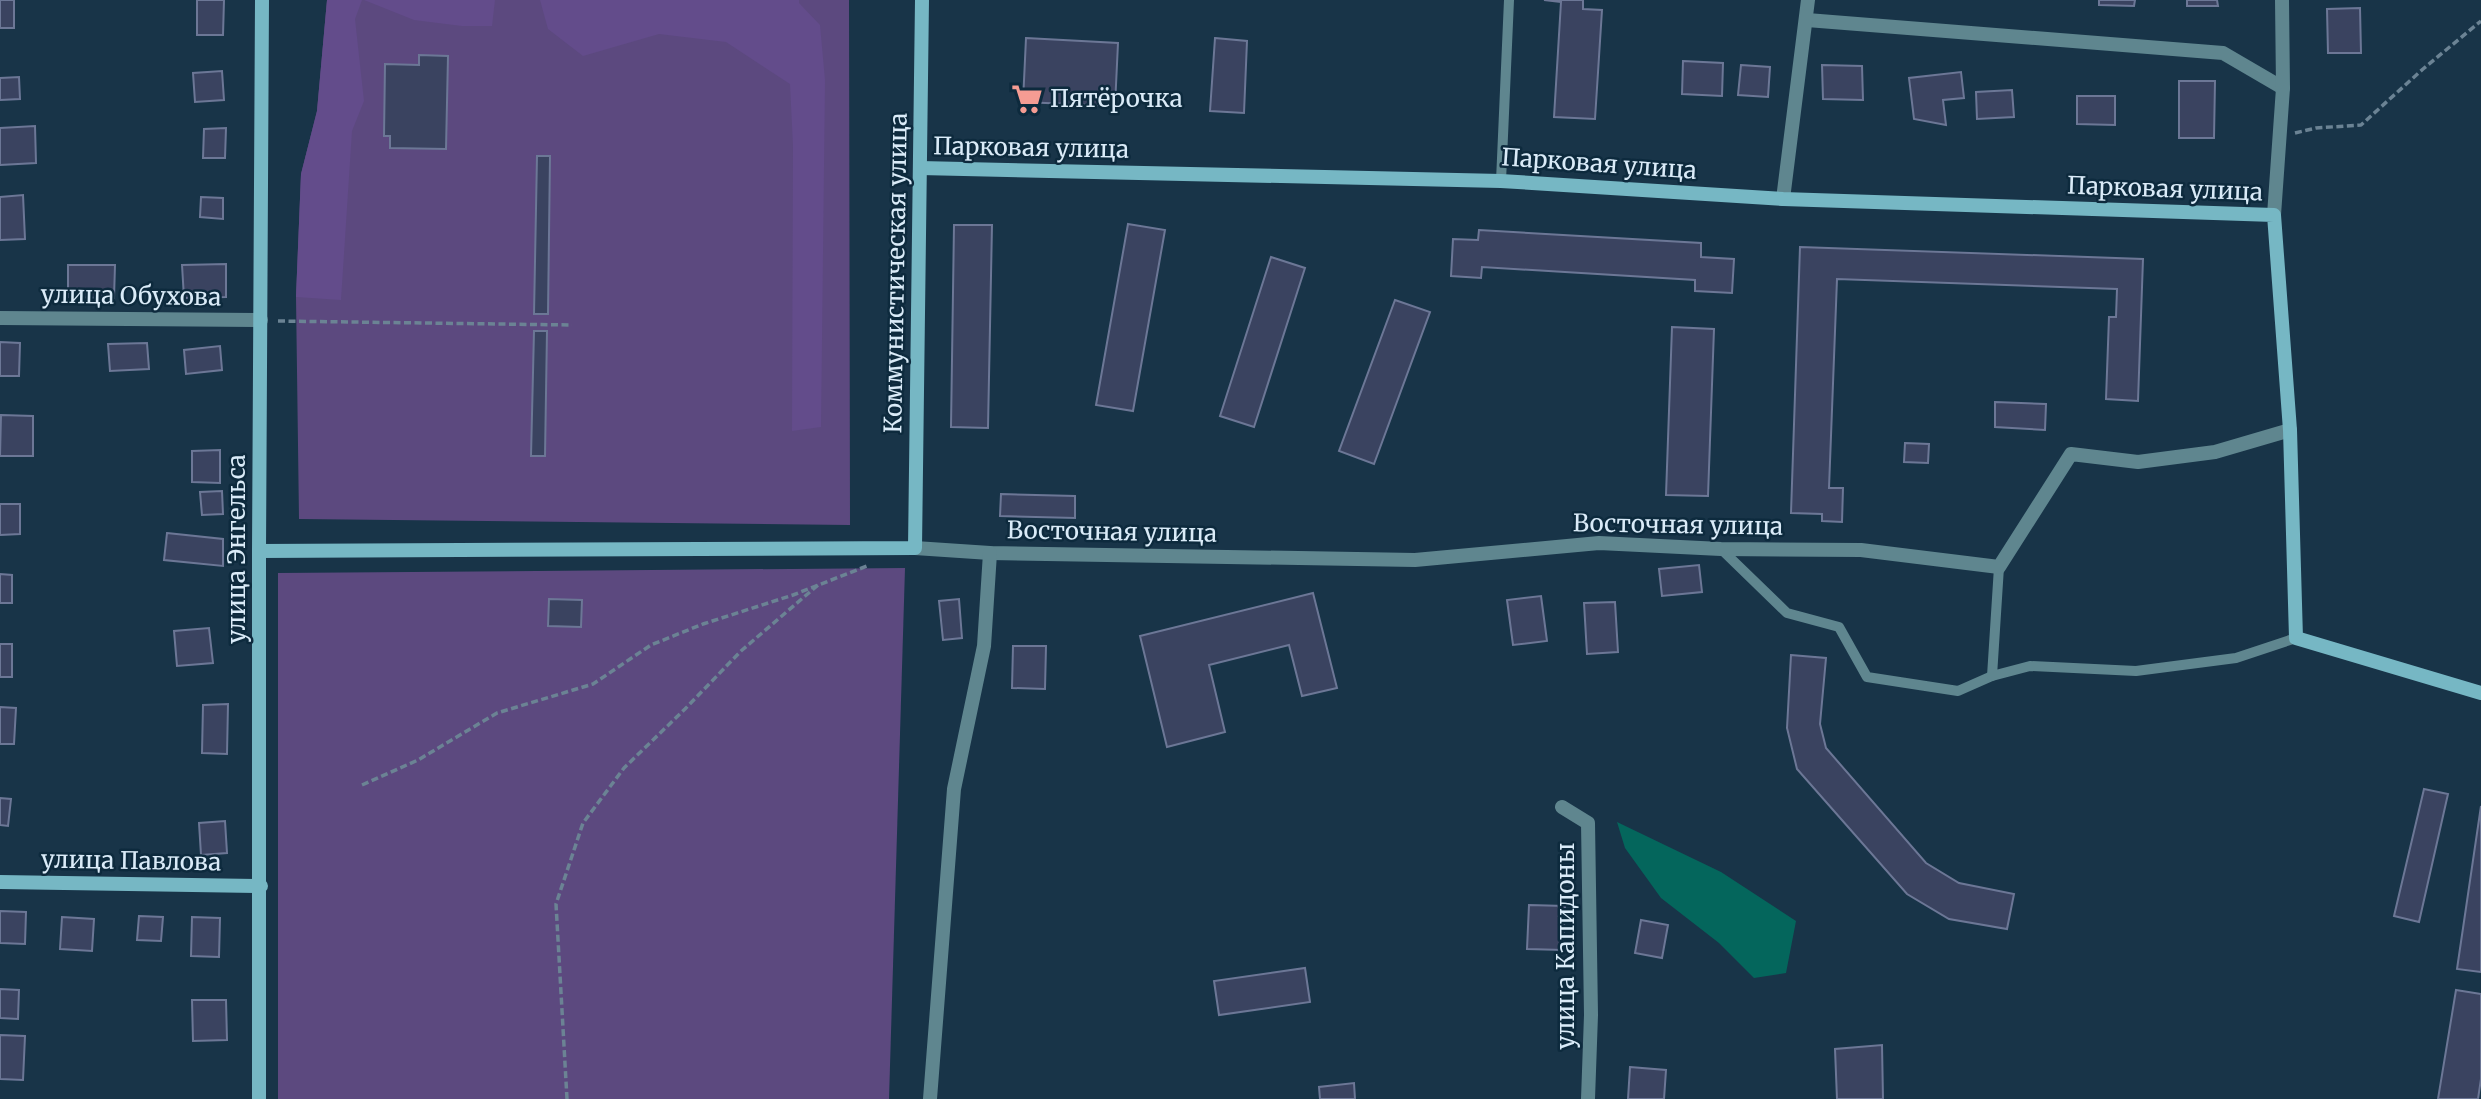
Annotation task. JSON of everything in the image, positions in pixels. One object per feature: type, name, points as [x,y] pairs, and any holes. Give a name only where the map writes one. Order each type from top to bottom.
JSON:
[{"type":"street","name":"улица Энгельса","points":[[259,1099],[262,0]]},
{"type":"street","name":"Коммунистическая улица","points":[[915,548],[922,0]]},
{"type":"street","points":[[1783,199],[1808,0]]},
{"type":"street","points":[[2281,0],[2283,88],[2274,215],[2290,430],[2296,638],[2481,693]]},
{"type":"street","points":[[1807,20],[2223,53],[2283,88]]},
{"type":"street","name":"Парковая улица","points":[[920,168],[1501,181],[1783,199],[2274,215]]},
{"type":"street","name":"улица Обухова","points":[[0,318],[261,320]]},
{"type":"street","points":[[1999,567],[2071,454],[2138,462],[2215,452],[2290,430]]},
{"type":"street","name":"Восточная улица","points":[[915,548],[990,553],[1415,560],[1599,543],[1721,549],[1861,550],[1999,567]]},
{"type":"street","points":[[259,551],[915,548]]},
{"type":"street","points":[[930,1099],[954,789],[984,646],[990,553]]},
{"type":"street","name":"улица Капидоны","points":[[1562,807],[1588,823],[1591,1015],[1588,1099]]},
{"type":"street","name":"улица Павлова","points":[[0,882],[261,886]]},
{"type":"lane","points":[[1501,181],[1509,0]]},
{"type":"lane","points":[[1721,549],[1787,613],[1839,627],[1867,677],[1958,691],[1992,676],[2031,666],[2136,671],[2236,658],[2296,638]]},
{"type":"lane","points":[[1992,676],[1999,567]]},
{"type":"path","points":[[2280,137],[2316,128],[2361,125],[2481,21]]},
{"type":"path","points":[[261,320],[572,325]]},
{"type":"path","points":[[362,785],[418,760],[497,713],[593,684],[651,645],[878,562]]},
{"type":"path","points":[[567,1099],[556,904],[583,823],[624,768],[741,651],[818,585]]},
{"type":"shaded area","points":[[327,0],[849,0],[850,525],[299,519],[296,297],[301,174],[317,111]]},
{"type":"shaded area","points":[[327,0],[362,0],[355,19],[364,101],[352,131],[341,300],[296,297],[301,174],[317,111]]},
{"type":"shaded area","points":[[364,0],[495,0],[492,26],[462,26],[414,20]]},
{"type":"shaded area","points":[[540,0],[799,0],[820,25],[825,80],[821,427],[792,431],[793,146],[790,84],[726,42],[659,34],[583,56],[548,29]]},
{"type":"shaded area","points":[[905,568],[889,1099],[278,1099],[278,573]]},
{"type":"shaded area","points":[[1617,822],[1721,872],[1796,921],[1786,973],[1754,978],[1719,943],[1661,898],[1625,848]]},
{"type":"building","points":[[0,0],[14,0],[14,28],[0,28]]},
{"type":"building","points":[[197,0],[224,0],[223,35],[197,35]]},
{"type":"building","points":[[1544,0],[1583,0],[1583,9],[1602,10],[1595,119],[1554,117],[1561,2]]},
{"type":"building","points":[[2099,0],[2135,0],[2134,6],[2099,5]]},
{"type":"building","points":[[2187,0],[2217,0],[2218,6],[2187,6]]},
{"type":"building","points":[[2360,8],[2361,53],[2328,53],[2327,9]]},
{"type":"building","points":[[1026,38],[1118,43],[1115,106],[1023,102]]},
{"type":"building","points":[[1215,38],[1247,41],[1244,113],[1210,111]]},
{"type":"building","points":[[419,55],[448,56],[446,149],[390,148],[390,136],[384,136],[385,64],[419,65]]},
{"type":"building","points":[[1683,61],[1723,63],[1722,96],[1682,94]]},
{"type":"building","points":[[1741,65],[1770,67],[1768,97],[1738,95]]},
{"type":"building","points":[[1822,65],[1862,66],[1863,100],[1823,99]]},
{"type":"building","points":[[222,71],[224,100],[195,102],[193,73]]},
{"type":"building","points":[[1961,72],[1964,98],[1943,100],[1946,125],[1914,119],[1909,78]]},
{"type":"building","points":[[19,77],[20,99],[0,100],[0,78]]},
{"type":"building","points":[[2179,81],[2215,81],[2214,138],[2179,138]]},
{"type":"building","points":[[2012,90],[2014,117],[1977,119],[1976,92]]},
{"type":"building","points":[[2077,96],[2115,96],[2115,125],[2077,124]]},
{"type":"building","points":[[35,126],[36,163],[0,165],[0,128]]},
{"type":"building","points":[[226,128],[225,158],[203,158],[204,129]]},
{"type":"building","points":[[537,156],[550,156],[548,314],[534,314]]},
{"type":"building","points":[[23,195],[25,239],[0,240],[0,197]]},
{"type":"building","points":[[201,197],[223,198],[223,219],[200,217]]},
{"type":"building","points":[[1128,224],[1165,230],[1133,411],[1096,405]]},
{"type":"building","points":[[954,225],[992,225],[988,428],[951,427]]},
{"type":"building","points":[[1479,230],[1701,243],[1701,257],[1734,259],[1732,293],[1695,291],[1695,280],[1482,267],[1481,278],[1451,276],[1453,239],[1478,240]]},
{"type":"building","points":[[1800,247],[2143,259],[2138,401],[2106,399],[2109,317],[2116,317],[2117,289],[1837,279],[1829,488],[1843,488],[1842,522],[1822,521],[1822,514],[1791,513]]},
{"type":"building","points":[[1271,257],[1305,268],[1254,427],[1220,416]]},
{"type":"building","points":[[226,264],[226,297],[184,298],[182,265]]},
{"type":"building","points":[[68,265],[115,265],[114,298],[68,297]]},
{"type":"building","points":[[1395,300],[1430,312],[1374,464],[1339,451]]},
{"type":"building","points":[[1672,327],[1714,329],[1708,496],[1666,495]]},
{"type":"building","points":[[534,331],[547,331],[545,456],[531,456]]},
{"type":"building","points":[[0,342],[20,343],[19,376],[0,376]]},
{"type":"building","points":[[147,343],[149,369],[110,371],[108,344]]},
{"type":"building","points":[[220,346],[222,370],[186,374],[184,350]]},
{"type":"building","points":[[1995,402],[2046,404],[2045,430],[1995,427]]},
{"type":"building","points":[[1,415],[33,416],[33,456],[0,456]]},
{"type":"building","points":[[1905,443],[1929,444],[1928,463],[1904,462]]},
{"type":"building","points":[[220,450],[220,483],[192,482],[192,451]]},
{"type":"building","points":[[222,491],[223,514],[202,515],[200,492]]},
{"type":"building","points":[[1001,494],[1075,496],[1075,518],[1000,516]]},
{"type":"building","points":[[0,504],[20,504],[20,534],[0,535]]},
{"type":"building","points":[[167,533],[223,539],[223,566],[164,560]]},
{"type":"building","points":[[1699,565],[1702,592],[1662,596],[1659,569]]},
{"type":"building","points":[[0,574],[12,575],[12,603],[0,603]]},
{"type":"building","points":[[1313,593],[1337,688],[1302,696],[1289,645],[1209,665],[1225,732],[1167,747],[1140,636]]},
{"type":"building","points":[[1541,596],[1547,641],[1513,645],[1507,600]]},
{"type":"building","points":[[549,599],[582,600],[581,627],[548,626]]},
{"type":"building","points":[[959,599],[962,638],[943,640],[939,601]]},
{"type":"building","points":[[1615,602],[1618,652],[1587,654],[1584,603]]},
{"type":"building","points":[[209,628],[213,663],[177,666],[174,631]]},
{"type":"building","points":[[0,644],[12,644],[12,677],[0,677]]},
{"type":"building","points":[[1013,646],[1046,646],[1045,689],[1012,688]]},
{"type":"building","points":[[1791,655],[1826,658],[1820,724],[1826,748],[1926,863],[1959,883],[2014,894],[2007,929],[1949,919],[1907,894],[1797,769],[1787,728]]},
{"type":"building","points":[[228,704],[227,754],[202,753],[203,705]]},
{"type":"building","points":[[0,707],[16,708],[14,744],[0,744]]},
{"type":"building","points":[[2424,789],[2448,794],[2419,922],[2394,916]]},
{"type":"building","points":[[0,798],[11,799],[8,826],[0,825]]},
{"type":"building","points":[[2481,806],[2481,972],[2457,969]]},
{"type":"building","points":[[225,821],[227,853],[201,855],[199,823]]},
{"type":"building","points":[[1529,905],[1565,906],[1563,950],[1527,949]]},
{"type":"building","points":[[0,911],[26,912],[25,944],[0,943]]},
{"type":"building","points":[[139,916],[163,917],[161,941],[137,940]]},
{"type":"building","points":[[62,917],[94,919],[92,951],[60,949]]},
{"type":"building","points":[[192,917],[220,918],[219,957],[191,956]]},
{"type":"building","points":[[1641,920],[1668,925],[1662,958],[1635,953]]},
{"type":"building","points":[[1305,968],[1310,1002],[1219,1015],[1214,981]]},
{"type":"building","points":[[0,989],[19,990],[18,1019],[0,1018]]},
{"type":"building","points":[[2456,990],[2481,994],[2481,1079],[2478,1099],[2438,1099]]},
{"type":"building","points":[[192,1000],[226,1000],[227,1040],[193,1041]]},
{"type":"building","points":[[0,1035],[25,1036],[23,1080],[0,1079]]},
{"type":"building","points":[[1882,1045],[1883,1099],[1837,1099],[1835,1049]]},
{"type":"building","points":[[1630,1067],[1666,1070],[1664,1099],[1628,1099]]},
{"type":"building","points":[[1354,1083],[1355,1099],[1320,1099],[1319,1087]]},
{"type":"place","name":"Пятёрочка","points":[[1027,99]]}]
